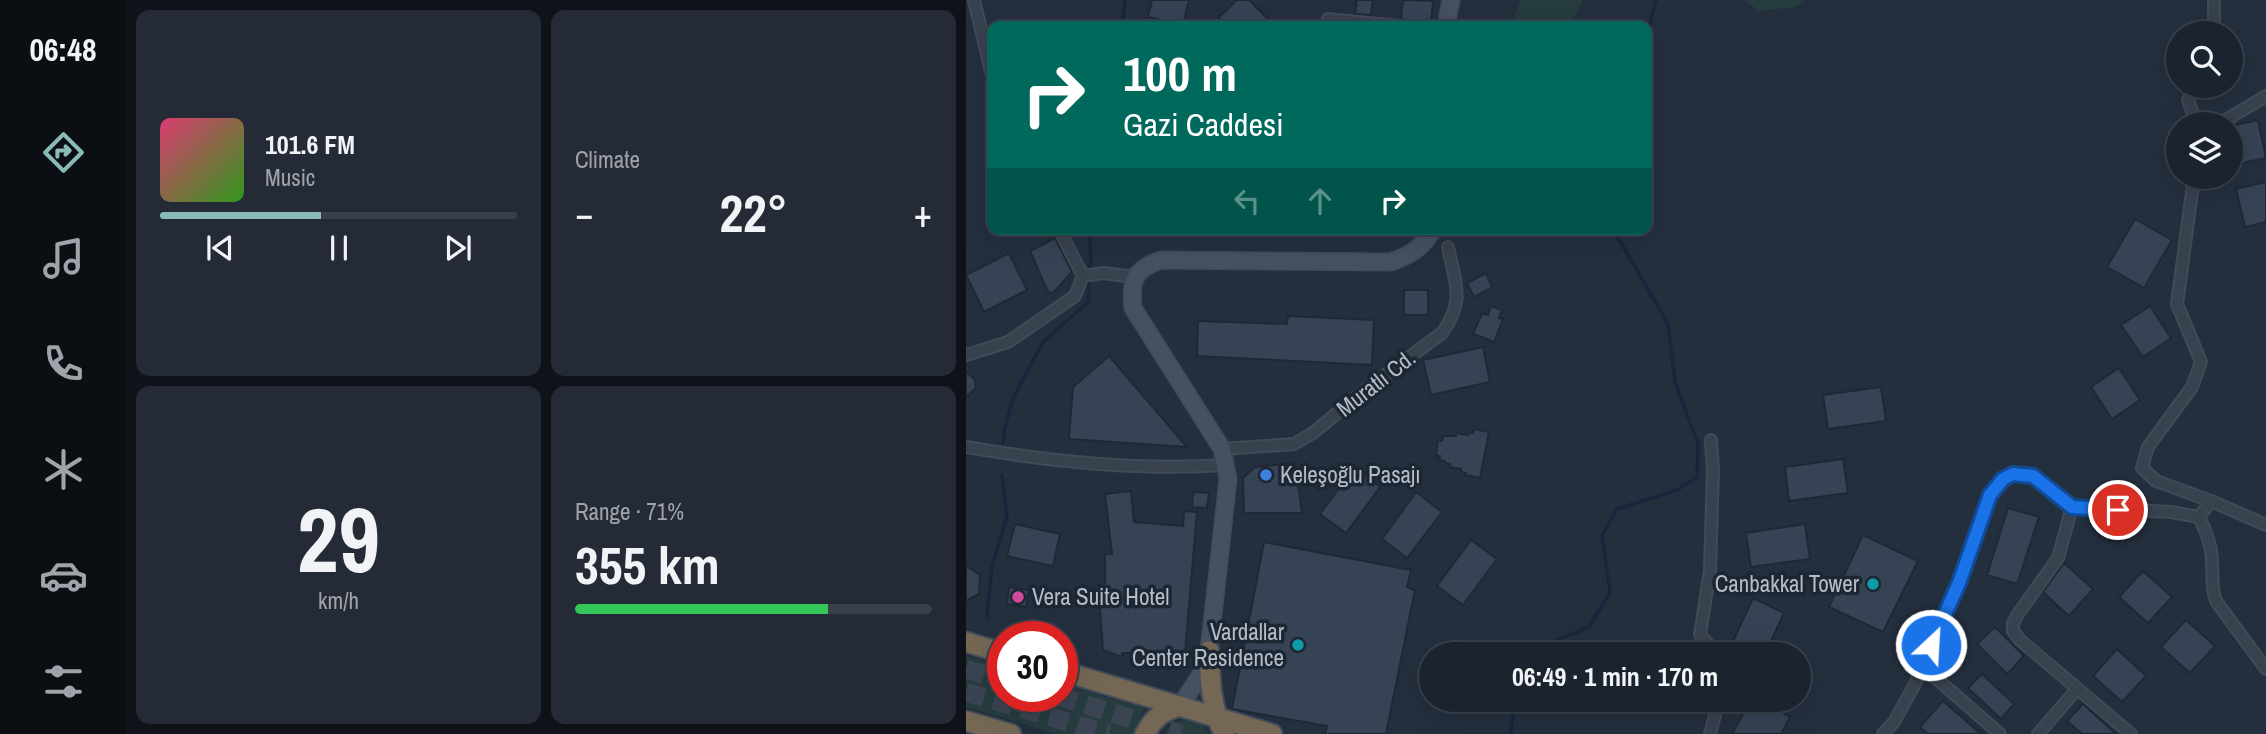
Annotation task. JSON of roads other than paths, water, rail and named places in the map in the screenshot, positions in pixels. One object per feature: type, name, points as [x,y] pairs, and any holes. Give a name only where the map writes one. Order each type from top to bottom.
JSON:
[{"type":"highway","points":[[966,642],[987,648]]},
{"type":"highway","points":[[1209,651],[1211,687],[1220,726]]},
{"type":"highway","points":[[1078,676],[1180,706],[1220,726],[1272,734]]},
{"type":"highway","points":[[1145,734],[1154,719],[1180,706]]},
{"type":"highway","points":[[966,721],[1011,734]]},
{"type":"street","points":[[975,0],[987,54]]},
{"type":"street","points":[[1447,21],[1451,0]]},
{"type":"street","points":[[2214,0],[2214,21]]},
{"type":"street","points":[[1328,19],[1348,21]]},
{"type":"street","points":[[2239,112],[2266,96]]},
{"type":"street","points":[[2192,189],[2177,304],[2201,362],[2192,387],[2148,447],[2142,468],[2155,481],[2211,501],[2266,526]]},
{"type":"street","points":[[966,355],[1008,342],[1075,296],[1083,276],[1062,235]]},
{"type":"street","points":[[1180,706],[1202,673],[1209,651],[1225,465],[1133,308],[1131,290],[1135,277],[1146,265],[1161,260],[1391,262],[1422,247],[1429,235]]},
{"type":"street","name":"Muratlı Cd.","points":[[966,447],[1086,463],[1182,468],[1225,465],[1294,444],[1313,433],[1365,390],[1442,333],[1458,304],[1448,247]]},
{"type":"street","points":[[1083,276],[1103,273],[1135,277]]},
{"type":"street","points":[[1706,642],[1700,635],[1710,570],[1713,470],[1711,440]]},
{"type":"street","points":[[1883,734],[1894,722],[1916,682],[1959,583],[1990,495],[2003,479],[2013,474],[2033,476],[2072,507],[2171,512],[2199,517]]},
{"type":"street","points":[[2199,517],[2211,501]]},
{"type":"street","points":[[2072,507],[2058,558],[2018,614],[2013,631],[2020,640],[2131,734]]},
{"type":"street","points":[[2199,517],[2207,533],[2212,559],[2212,591],[2216,601],[2266,669]]},
{"type":"street","points":[[1922,666],[2000,734]]},
{"type":"street","points":[[2038,734],[2077,688]]},
{"type":"street","points":[[1710,734],[1716,712]]},
{"type":"waterway","points":[[1123,21],[1125,0]]},
{"type":"waterway","points":[[1651,21],[1656,0]]},
{"type":"waterway","points":[[1003,444],[1013,398],[1043,342],[1088,302],[1089,235]]},
{"type":"waterway","points":[[1552,642],[1589,627],[1610,592],[1602,536],[1617,509],[1677,490],[1697,477],[1698,444],[1675,382],[1668,324],[1616,235]]},
{"type":"waterway","points":[[987,617],[992,566],[1007,516],[1002,475]]},
{"type":"waterway","points":[[1511,734],[1513,712]]},
{"type":"tunnel","points":[[966,669],[987,675]]},
{"type":"tunnel","points":[[966,692],[1109,734]]},
{"type":"tunnel","points":[[1078,702],[1181,734]]},
{"type":"place","name":"Keleşoğlu Pasajı","points":[[1266,475]]},
{"type":"place","name":"Canbakkal Tower","points":[[1873,584]]},
{"type":"place","name":"Vera Suite Hotel","points":[[1018,597]]},
{"type":"place","name":"Vardallar Center Residence","points":[[1298,645]]}]
